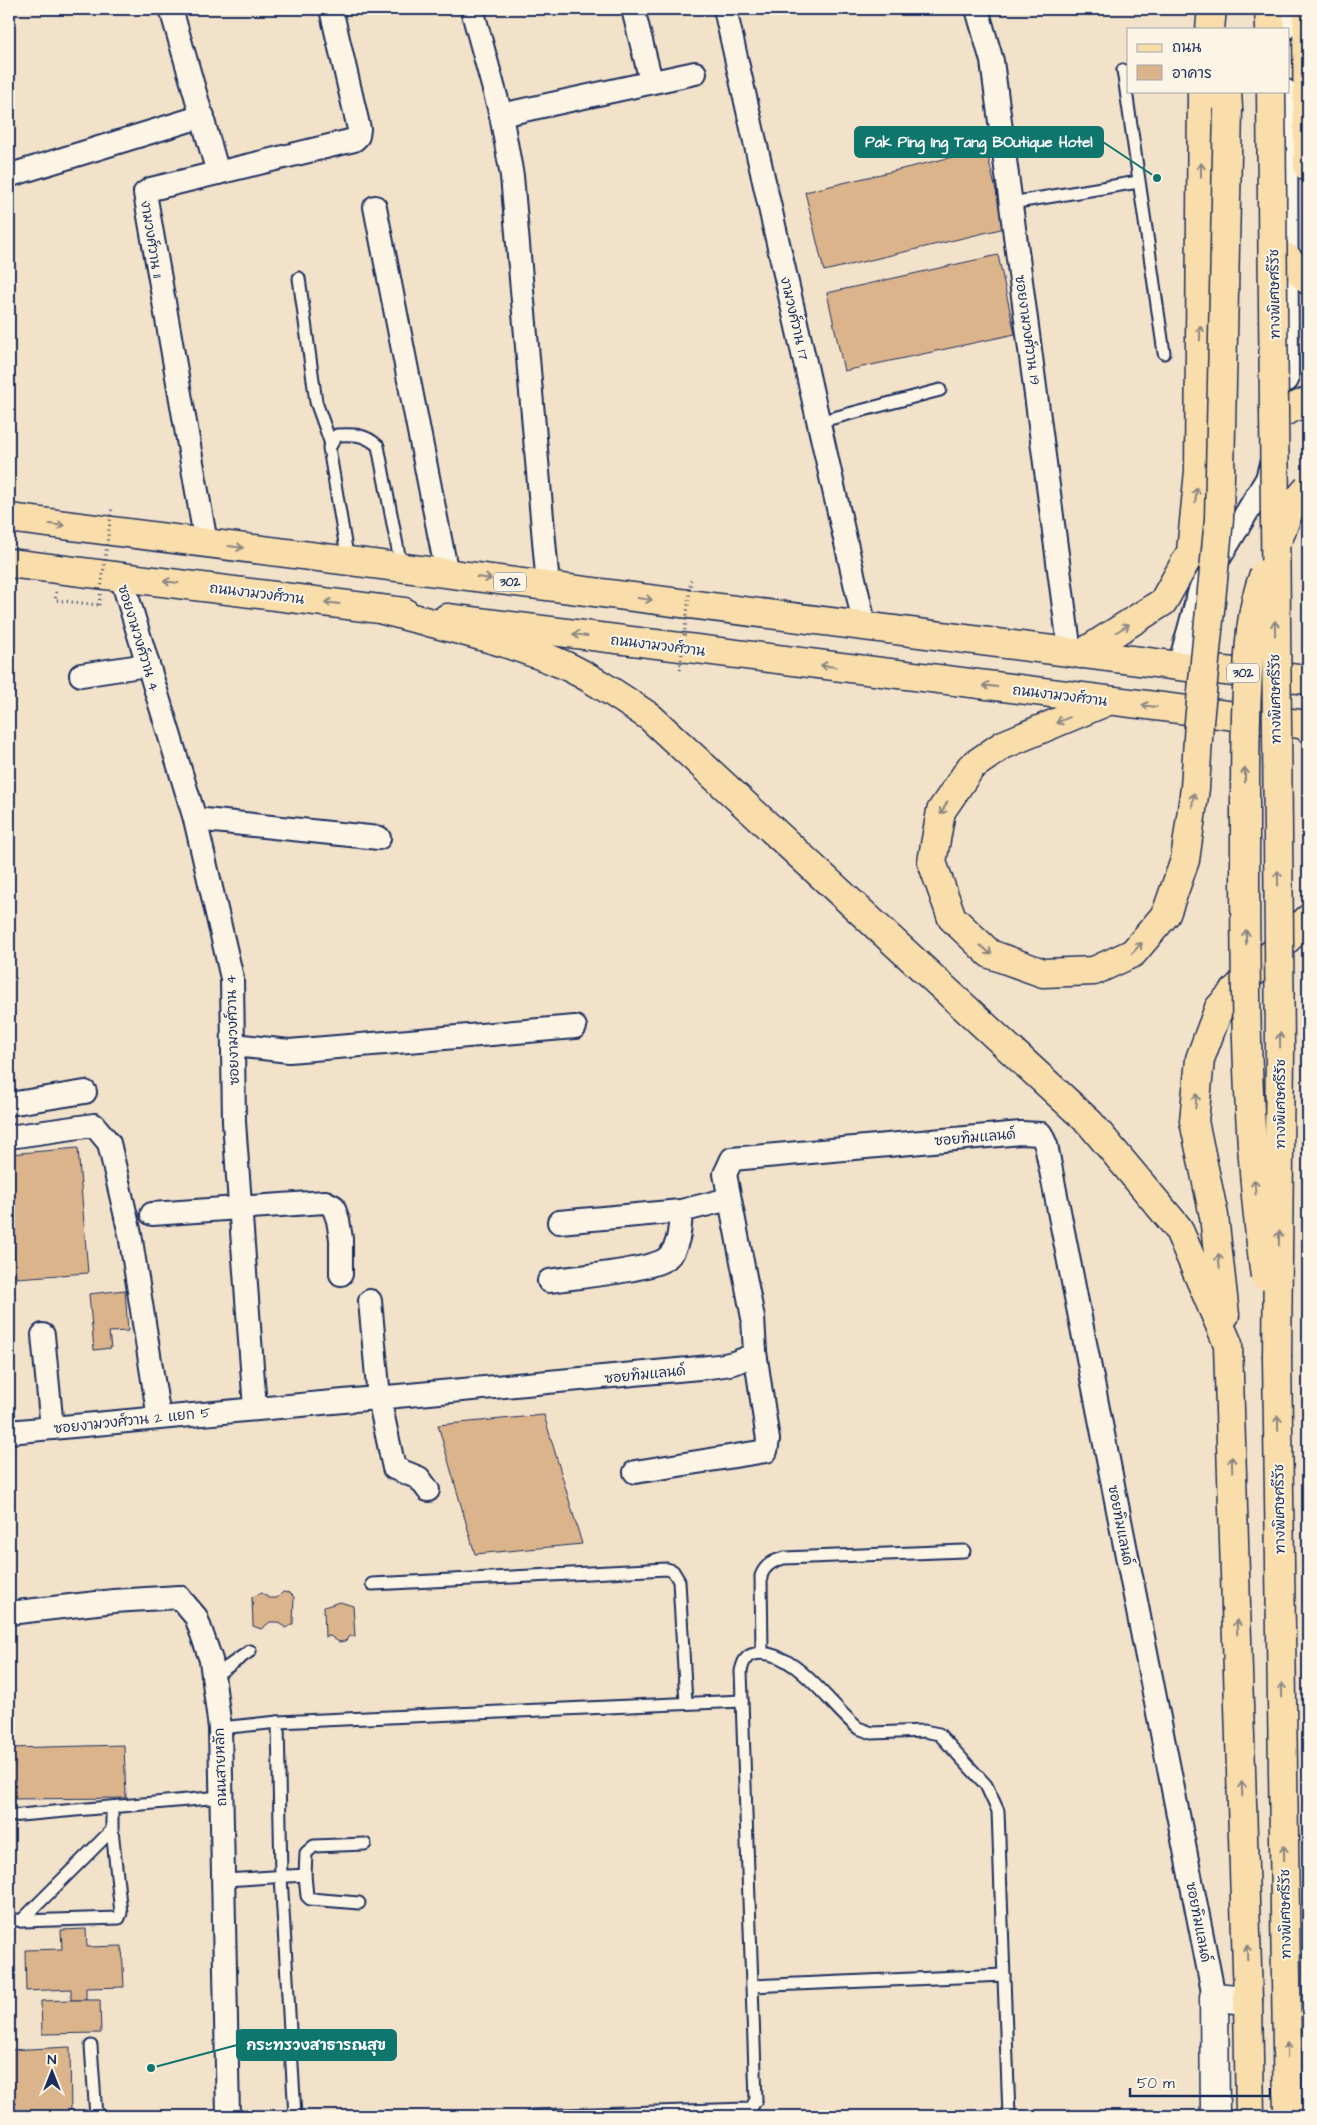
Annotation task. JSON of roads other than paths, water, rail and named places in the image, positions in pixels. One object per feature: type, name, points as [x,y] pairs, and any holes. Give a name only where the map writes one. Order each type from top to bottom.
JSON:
[{"type":"main road","points":[[1210,28],[1212,9]]},
{"type":"main road","points":[[1220,9],[1221,28]]},
{"type":"main road","points":[[1269,9],[1270,28]]},
{"type":"main road","points":[[1307,9],[1308,167]]},
{"type":"main road","points":[[1076,653],[1163,602],[1191,552],[1199,471],[1202,92]]},
{"type":"main road","name":"ทางพิเศษศรีรัช","points":[[1271,92],[1280,1048],[1277,1357],[1288,2116]]},
{"type":"main road","points":[[1108,701],[1003,746],[971,768],[941,811],[932,862],[952,918],[990,954],[1043,973],[1094,971],[1133,953],[1166,914],[1185,860],[1195,788],[1199,722],[1219,519],[1228,100]]},
{"type":"main road","points":[[1287,258],[1308,280]]},
{"type":"main road","points":[[1277,1357],[1260,1238],[1251,1139],[1247,1050],[1245,747],[1249,646],[1259,587],[1290,509],[1308,488]]},
{"type":"main road","name":"302","points":[[9,518],[865,627],[1308,680]]},
{"type":"main road","name":"ถนนงามวงศ์วาน","points":[[9,563],[1308,726]]},
{"type":"main road","points":[[380,609],[514,646],[562,664],[607,688],[650,717],[1090,1123],[1178,1228],[1228,1344]]},
{"type":"main road","points":[[1250,2116],[1228,1344],[1214,1216],[1194,1121],[1200,1059],[1220,1008],[1243,982],[1308,919]]},
{"type":"street","points":[[171,9],[218,173]]},
{"type":"street","name":"งามวงศ์วาน 11","points":[[206,544],[145,193],[151,189],[354,140],[358,136],[359,129],[331,9]]},
{"type":"street","points":[[472,9],[501,115],[512,176],[548,586]]},
{"type":"street","points":[[633,9],[651,81]]},
{"type":"street","name":"งามวงศ์วาน 17","points":[[726,9],[865,627]]},
{"type":"street","name":"ซอยงามวงศ์วาน 19","points":[[977,9],[992,61],[1076,653]]},
{"type":"street","points":[[1284,9],[1284,28]]},
{"type":"street","points":[[501,115],[651,81],[695,74]]},
{"type":"street","points":[[1179,666],[1200,590],[1267,479],[1297,406],[1287,258],[1286,92]]},
{"type":"street","points":[[14,174],[203,116]]},
{"type":"street","points":[[374,207],[447,574]]},
{"type":"street","name":"ซอยงามวงศ์วาน 4","points":[[121,576],[195,819],[232,978],[234,1122],[255,1408]]},
{"type":"street","points":[[81,675],[147,665]]},
{"type":"street","points":[[195,819],[379,838]]},
{"type":"street","points":[[234,1045],[289,1051],[575,1027]]},
{"type":"street","points":[[9,1104],[85,1092]]},
{"type":"street","points":[[9,1137],[94,1126],[109,1143],[130,1234],[159,1418]]},
{"type":"street","name":"ซอยทิมแลนด์","points":[[255,1408],[699,1368],[724,1365],[743,1359],[755,1352],[753,1318],[728,1199],[725,1174],[732,1159],[1021,1132],[1041,1134],[1046,1145],[1214,1997]]},
{"type":"street","points":[[559,1222],[681,1210],[728,1199]]},
{"type":"street","points":[[152,1214],[241,1210],[318,1202],[333,1206],[338,1220],[341,1239],[341,1274]]},
{"type":"street","points":[[549,1281],[645,1266],[666,1259],[677,1241],[681,1210]]},
{"type":"street","points":[[370,1301],[379,1398],[394,1468],[419,1478],[428,1490]]},
{"type":"street","points":[[43,1335],[52,1428]]},
{"type":"street","points":[[634,1472],[764,1453],[768,1440],[755,1352]]},
{"type":"street","name":"ซอยงามวงศ์วาน 2 แยก 5","points":[[9,1432],[255,1408]]},
{"type":"street","name":"ถนนสายหลัก","points":[[9,1613],[114,1601],[179,1597],[196,1617],[211,1660],[220,1728],[225,1880],[228,2116]]},
{"type":"street","points":[[1216,2116],[1214,1997],[1248,2000]]},
{"type":"lane","points":[[1123,70],[1164,353]]},
{"type":"lane","points":[[1011,203],[1138,182]]},
{"type":"lane","points":[[299,278],[316,402],[331,444]]},
{"type":"lane","points":[[818,422],[940,390]]},
{"type":"lane","points":[[348,561],[329,448],[337,436],[358,434],[370,439],[378,446],[401,568]]},
{"type":"lane","points":[[762,1652],[761,1576],[767,1566],[774,1561],[784,1558],[964,1552]]},
{"type":"lane","points":[[372,1584],[667,1568],[673,1571],[679,1581],[686,1703]]},
{"type":"lane","points":[[213,1677],[250,1650]]},
{"type":"lane","points":[[532,2116],[663,2114],[747,2109],[754,2105],[756,2100],[742,1701],[743,1662],[750,1655],[762,1652],[776,1654],[791,1663],[858,1728],[872,1733],[924,1731],[939,1734],[986,1785],[998,1811],[1009,2116]]},
{"type":"lane","points":[[220,1728],[278,1722],[742,1701]]},
{"type":"lane","points":[[278,1722],[281,1876],[295,2116]]},
{"type":"lane","points":[[9,1816],[221,1798]]},
{"type":"lane","points":[[9,1918],[21,1921],[118,1919],[121,1917],[112,1830],[112,1807]]},
{"type":"lane","points":[[21,1921],[112,1830]]},
{"type":"lane","points":[[359,1903],[310,1899],[307,1896],[305,1876],[306,1854],[314,1846],[365,1844]]},
{"type":"lane","points":[[225,1880],[305,1876]]},
{"type":"lane","points":[[752,1986],[1004,1975]]},
{"type":"lane","points":[[91,2046],[96,2116]]},
{"type":"place","name":"Pak Ping Ing Tang BOutique Hotel","points":[[1157,178]]},
{"type":"place","name":"กระทรวงสาธารณสุข","points":[[151,2068]]}]
